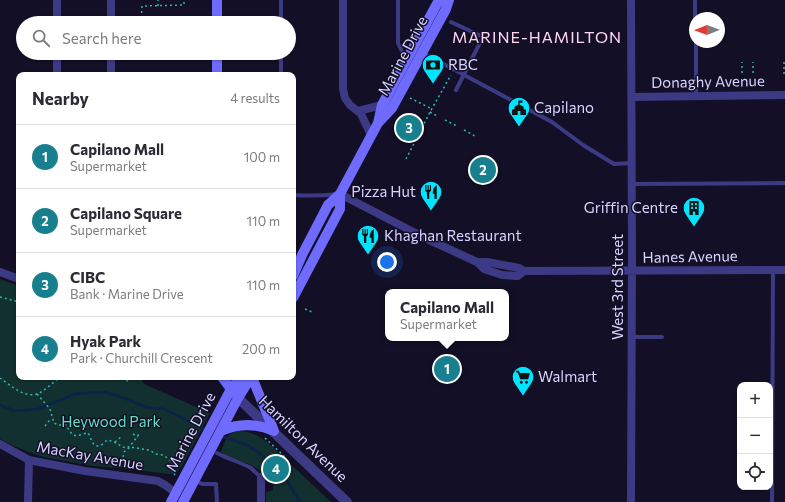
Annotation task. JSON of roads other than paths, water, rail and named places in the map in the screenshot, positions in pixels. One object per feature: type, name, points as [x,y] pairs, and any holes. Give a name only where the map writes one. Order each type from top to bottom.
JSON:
[{"type":"main road","points":[[217,0],[217,16]]},
{"type":"main road","name":"Marine Drive","points":[[378,123],[382,105],[407,61],[438,0]]},
{"type":"main road","name":"Marine Drive","points":[[296,269],[328,205],[340,194],[378,123],[392,108],[446,9],[449,0]]},
{"type":"main road","points":[[217,60],[217,72]]},
{"type":"main road","name":"Marine Drive","points":[[296,292],[340,209],[340,194]]},
{"type":"main road","name":"Marine Drive","points":[[183,502],[194,480],[215,449],[221,431],[249,380]]},
{"type":"main road","points":[[252,380],[266,409],[274,431]]},
{"type":"main road","points":[[235,381],[238,398]]},
{"type":"main road","name":"Marine Drive","points":[[171,502],[235,381]]},
{"type":"main road","points":[[221,431],[232,426],[250,424],[264,426],[274,431]]},
{"type":"street","points":[[57,0],[57,16]]},
{"type":"street","points":[[111,0],[111,16]]},
{"type":"street","points":[[343,0],[343,89],[345,98],[363,118],[371,135]]},
{"type":"street","name":"West 3rd Street","points":[[631,0],[631,502]]},
{"type":"street","points":[[57,60],[57,72]]},
{"type":"street","points":[[111,60],[111,72]]},
{"type":"street","name":"Donaghy Avenue","points":[[632,97],[785,95]]},
{"type":"street","points":[[358,111],[382,105]]},
{"type":"street","name":"Hanes Avenue","points":[[340,194],[425,238],[477,262],[484,269],[502,275],[518,276],[524,271],[785,270]]},
{"type":"street","points":[[0,272],[16,278]]},
{"type":"street","name":"Hamilton Avenue","points":[[238,398],[347,502]]},
{"type":"street","name":"MacKay Avenue","points":[[0,444],[29,460],[85,471],[158,481],[176,492]]},
{"type":"street","points":[[28,502],[29,460]]},
{"type":"street","points":[[260,477],[261,502]]},
{"type":"lane","points":[[281,0],[281,16]]},
{"type":"lane","points":[[398,0],[398,42],[407,61]]},
{"type":"lane","points":[[695,0],[695,12]]},
{"type":"lane","points":[[451,22],[483,37],[456,90]]},
{"type":"lane","points":[[696,48],[696,96]]},
{"type":"lane","points":[[422,53],[552,122],[582,144],[614,164],[632,164]]},
{"type":"lane","points":[[281,60],[281,72]]},
{"type":"lane","points":[[632,184],[785,183]]},
{"type":"lane","points":[[296,195],[323,196],[340,194]]},
{"type":"lane","points":[[772,502],[773,270]]},
{"type":"lane","points":[[632,337],[662,337]]},
{"type":"lane","points":[[215,449],[224,457],[252,469],[260,477]]},
{"type":"lane","points":[[194,480],[202,484],[216,484],[217,502]]},
{"type":"waterway","points":[[0,405],[15,411],[38,409],[75,394],[104,392],[146,407],[164,409],[207,430]]},
{"type":"waterway","points":[[221,436],[249,446],[279,468],[300,502]]},
{"type":"place","name":"RBC","points":[[433,84]]},
{"type":"place","name":"CIBC","points":[[409,128]]},
{"type":"place","name":"Capilano","points":[[519,128]]},
{"type":"place","name":"Capilano Square","points":[[483,170]]},
{"type":"place","name":"Pizza Hut","points":[[431,212]]},
{"type":"place","name":"Griffin Centre","points":[[694,228]]},
{"type":"place","name":"Khaghan Restaurant","points":[[368,256]]},
{"type":"place","name":"Capilano Mall","points":[[447,369]]},
{"type":"place","name":"Walmart","points":[[523,396]]},
{"type":"place","name":"Hyak Park","points":[[276,469]]},
{"type":"district","name":"MARINE-HAMILTON","points":[[537,37]]},
{"type":"park label","name":"Heywood Park","points":[[111,422]]}]
